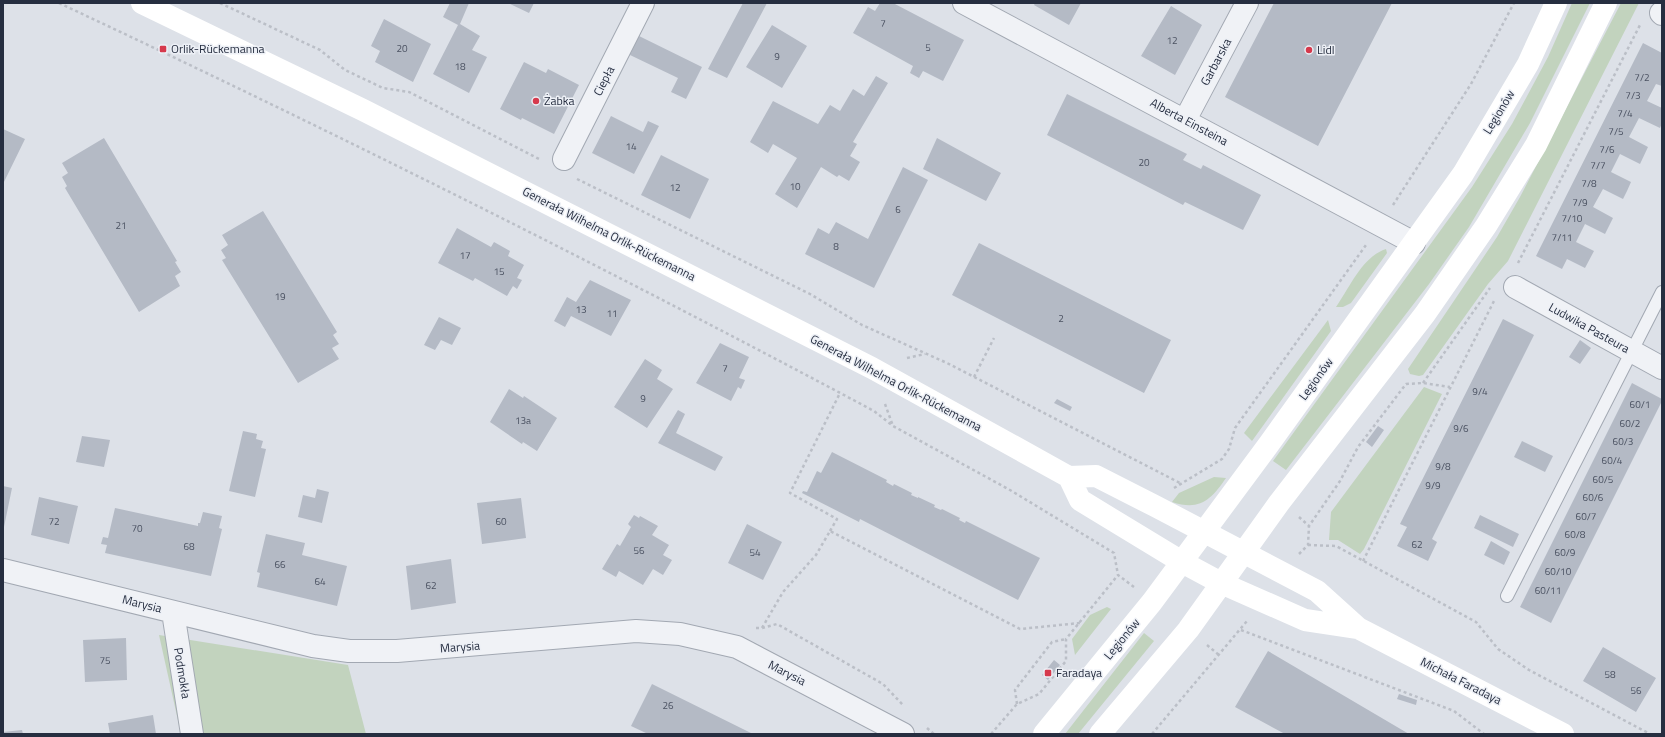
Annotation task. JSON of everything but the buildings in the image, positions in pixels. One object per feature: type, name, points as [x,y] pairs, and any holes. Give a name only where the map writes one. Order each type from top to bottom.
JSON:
[{"type":"street","name":"Generała Wilhelma Orlik-Rückemanna","points":[[142,3],[404,130],[858,361],[1069,477]]},
{"type":"street","name":"Ciepła","points":[[564,159],[643,3]]},
{"type":"street","name":"Alberta Einsteina","points":[[964,3],[1414,242]]},
{"type":"street","name":"Garbarska","points":[[1185,120],[1248,3]]},
{"type":"street","name":"Legionów","points":[[1044,734],[1152,602],[1182,562],[1466,168],[1528,64],[1556,3]]},
{"type":"street","points":[[1100,734],[1188,630],[1279,502],[1425,314],[1486,226],[1536,145],[1606,3]]},
{"type":"street","name":"Ludwika Pasteura","points":[[1506,291],[1633,352],[1662,368]]},
{"type":"street","points":[[1182,562],[1080,500],[1069,477],[1096,476],[1244,552]]},
{"type":"street","name":"Michała Faradaya","points":[[1244,552],[1317,591],[1358,628],[1563,734]]},
{"type":"street","name":"Michała Faradaya","points":[[1182,562],[1221,583],[1305,620],[1358,628]]},
{"type":"street","name":"Marysia","points":[[3,570],[312,646],[349,651],[397,651],[636,631],[680,634],[737,647],[903,734]]},
{"type":"street","name":"Podmokła","points":[[173,612],[192,734]]},
{"type":"lane","points":[[1507,596],[1633,352],[1662,292]]},
{"type":"path","points":[[59,3],[437,184],[701,319],[874,410],[893,426],[1010,490],[1114,552],[1118,575],[1132,586]]},
{"type":"path","points":[[1390,211],[1471,84],[1514,3]]},
{"type":"path","points":[[1517,263],[1655,16]]},
{"type":"path","points":[[1169,492],[1180,483],[1222,459],[1229,449],[1235,428],[1368,243]]},
{"type":"path","points":[[1423,383],[1492,285]]},
{"type":"path","points":[[1363,561],[1490,306],[1506,291]]},
{"type":"path","points":[[974,377],[994,338]]},
{"type":"path","points":[[925,354],[974,377],[1180,483]]},
{"type":"path","points":[[1450,387],[1423,383],[1406,384],[1358,447],[1340,481],[1309,526],[1308,545],[1336,546],[1476,622],[1498,649],[1530,670],[1650,734]]},
{"type":"path","points":[[762,628],[783,592],[816,555],[837,519],[790,493],[840,393]]},
{"type":"path","points":[[1297,516],[1309,526]]},
{"type":"path","points":[[830,531],[1020,629],[1080,623]]},
{"type":"path","points":[[1017,704],[1015,690],[1033,666],[1052,642],[1066,639],[1118,575]]},
{"type":"path","points":[[755,628],[762,628],[777,624],[883,684],[906,708]]},
{"type":"path","points":[[1152,734],[1244,625]]},
{"type":"path","points":[[1241,630],[1454,711],[1484,734]]},
{"type":"path","points":[[992,734],[1017,704],[1039,694],[1066,661],[1066,639]]},
{"type":"path","points":[[1204,643],[1219,655]]},
{"type":"path","points":[[922,723],[934,734]]},
{"type":"green space","points":[[1572,3],[1590,3],[1530,123],[1469,227],[1429,284],[1286,470],[1273,461],[1472,187],[1512,124],[1548,57]]},
{"type":"green space","points":[[1621,3],[1639,3],[1508,261],[1488,284],[1423,375],[1419,376],[1410,374],[1408,369],[1497,237],[1520,197]]},
{"type":"green space","points":[[1386,249],[1387,253],[1351,303],[1343,307],[1336,307],[1363,266],[1378,253]]},
{"type":"green space","points":[[1328,320],[1331,331],[1252,441],[1244,433]]},
{"type":"green space","points":[[1424,387],[1442,394],[1364,549],[1360,554],[1338,540],[1329,540],[1331,512]]},
{"type":"green space","points":[[1214,477],[1226,478],[1210,498],[1204,502],[1190,505],[1172,502],[1179,493]]},
{"type":"green space","points":[[1107,607],[1111,609],[1075,655],[1072,639],[1090,615]]},
{"type":"green space","points":[[1144,633],[1154,641],[1078,734],[1065,734]]},
{"type":"green space","points":[[159,635],[348,665],[366,734],[181,734]]},
{"type":"place","name":"Orlik-Rückemanna","points":[[163,49]]},
{"type":"place","name":"Lidl","points":[[1309,50]]},
{"type":"place","name":"Żabka","points":[[536,101]]},
{"type":"place","name":"Faradaya","points":[[1048,673]]}]
